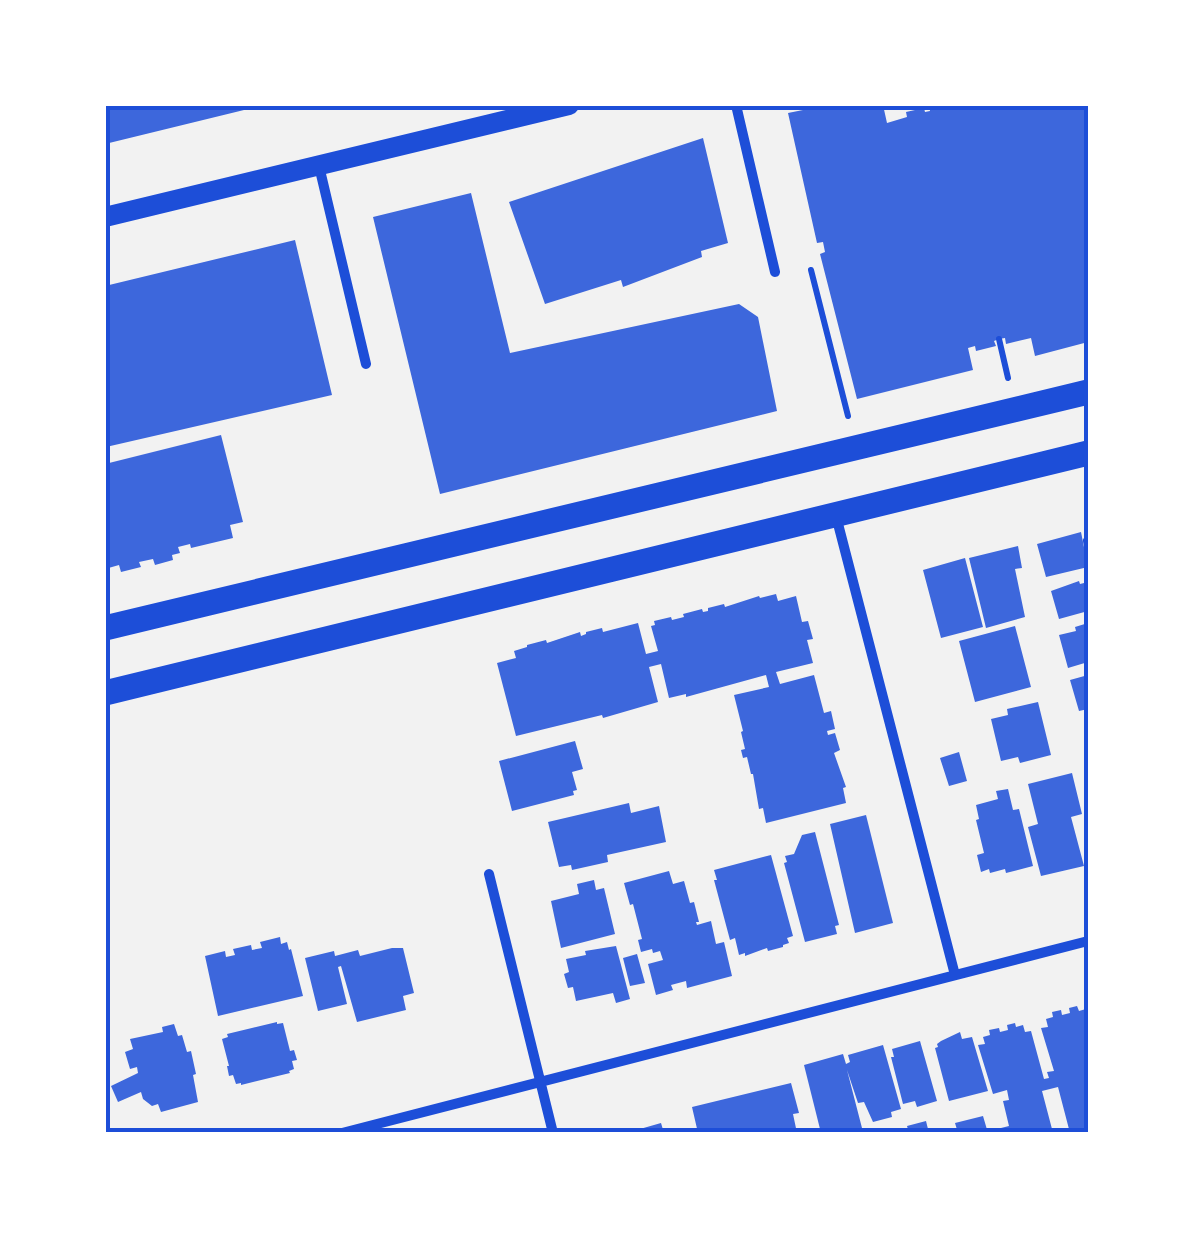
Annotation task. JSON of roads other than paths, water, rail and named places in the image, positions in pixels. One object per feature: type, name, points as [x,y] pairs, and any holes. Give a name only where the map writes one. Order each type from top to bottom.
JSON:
[{"type":"highway","points":[[105,628],[1088,392]]},
{"type":"highway","points":[[105,693],[1088,453]]},
{"type":"main road","points":[[105,217],[569,105]]},
{"type":"street","points":[[736,105],[775,272]]},
{"type":"street","points":[[318,166],[366,364]]},
{"type":"street","points":[[835,514],[956,975]]},
{"type":"street","points":[[489,874],[552,1133]]},
{"type":"street","points":[[342,1133],[1088,942]]}]
